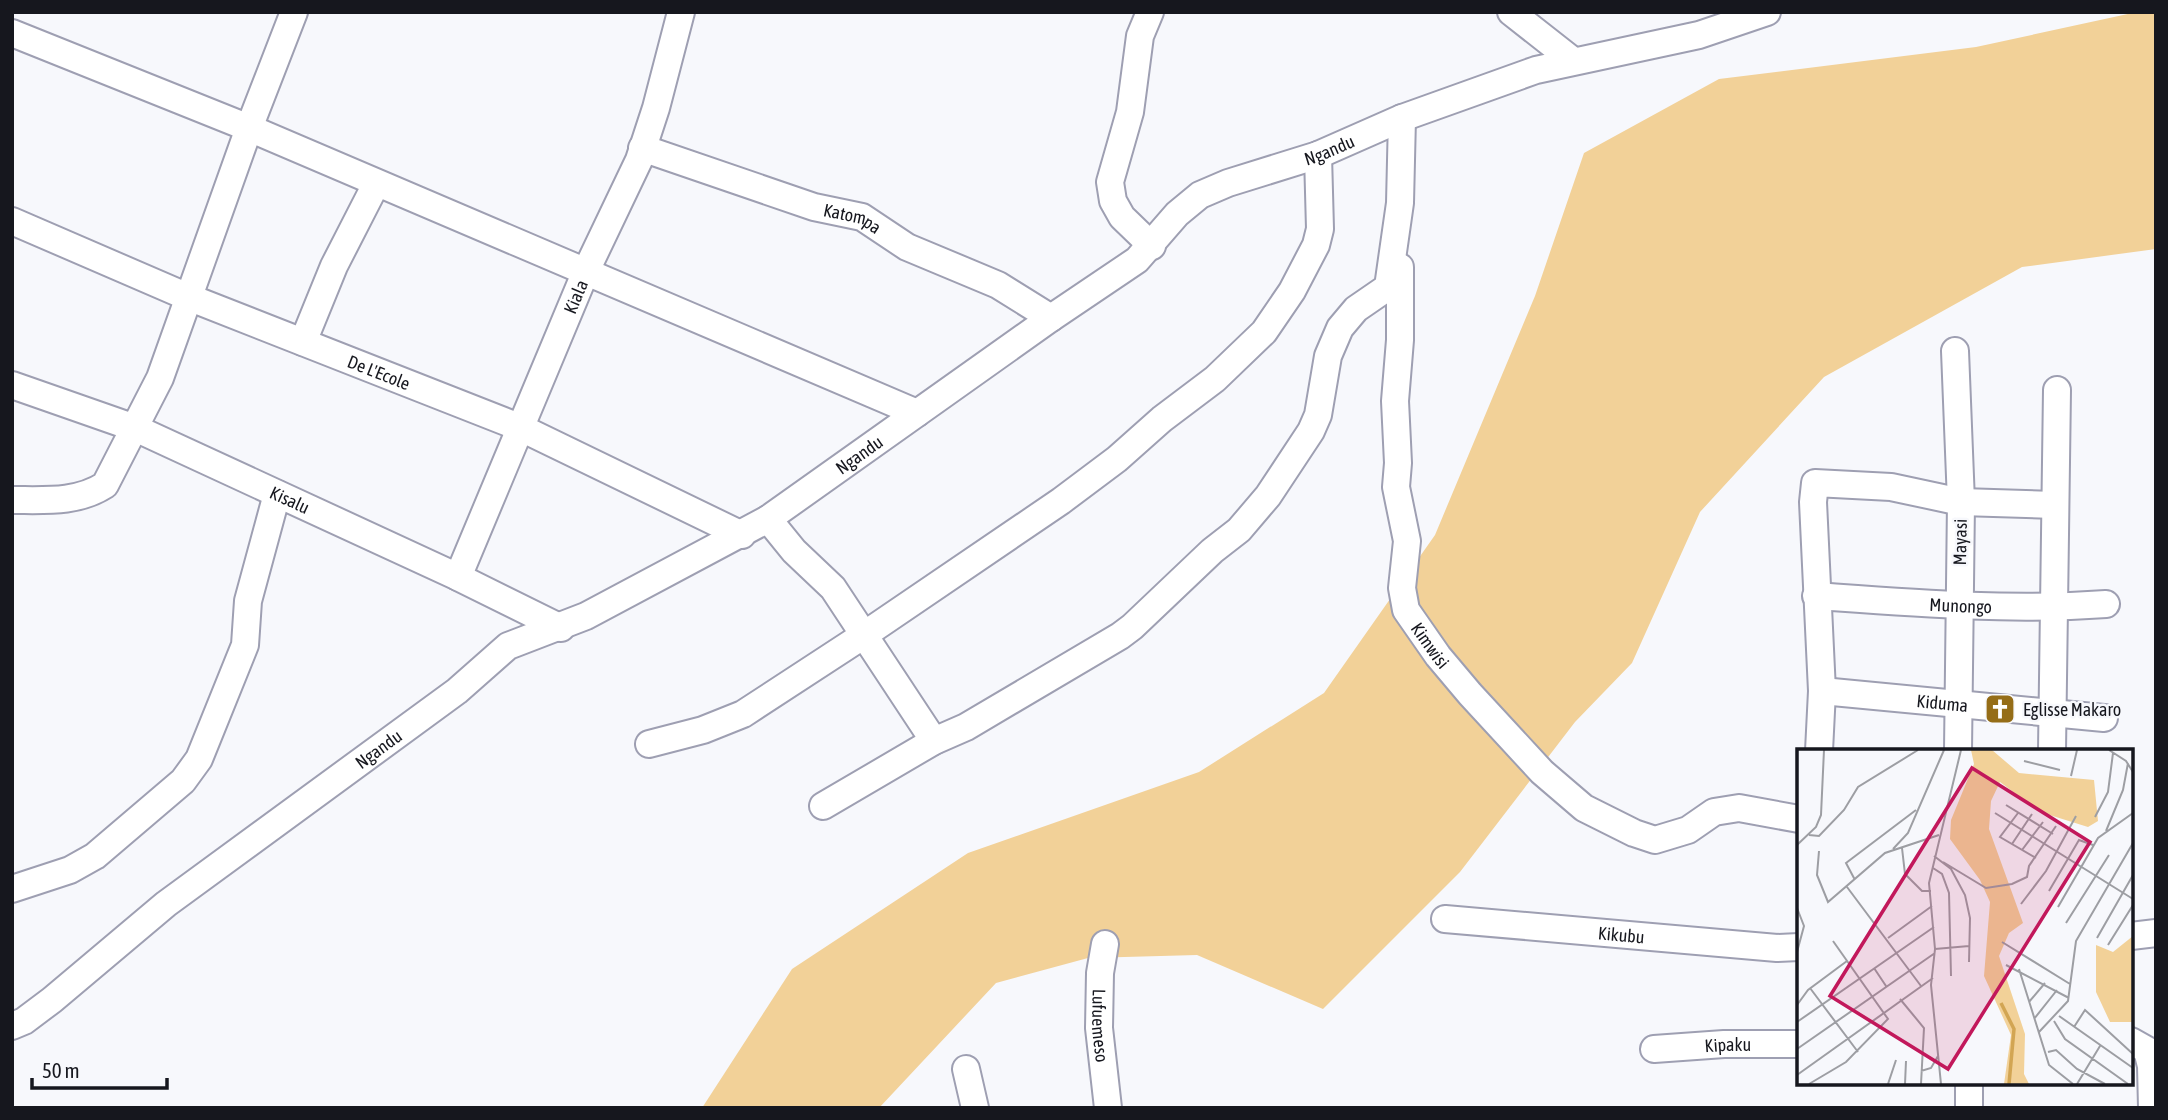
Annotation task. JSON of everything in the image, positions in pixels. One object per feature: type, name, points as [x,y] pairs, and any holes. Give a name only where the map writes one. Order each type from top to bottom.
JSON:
[{"type":"street","points":[[12,500],[68,500],[91,494],[105,485],[160,377],[249,128],[294,12]]},
{"type":"street","name":"Kiala","points":[[458,577],[519,427],[642,148],[656,108],[681,12]]},
{"type":"street","points":[[1150,12],[1140,36],[1130,112],[1110,183],[1113,201],[1122,218],[1152,246]]},
{"type":"street","points":[[1511,12],[1572,60]]},
{"type":"street","name":"Ngandu","points":[[12,1026],[24,1021],[52,1000],[166,904],[457,691],[508,646],[530,636],[561,628],[768,519],[1137,260],[1152,246],[1177,214],[1200,195],[1228,183],[1318,155],[1402,118],[1536,70],[1572,60],[1699,35],[1767,12]]},
{"type":"street","points":[[12,33],[249,128],[918,413]]},
{"type":"street","points":[[823,806],[933,741],[966,727],[1132,627],[1246,522],[1268,496],[1311,431],[1318,415],[1328,356],[1340,328],[1356,309],[1388,287],[1399,203],[1402,118]]},
{"type":"street","name":"Katompa","points":[[642,148],[707,172],[732,177],[803,204],[862,217],[906,247],[998,285],[1052,318]]},
{"type":"street","points":[[649,744],[703,730],[743,713],[864,635],[1061,501],[1118,459],[1162,419],[1215,379],[1264,332],[1292,291],[1316,245],[1320,229],[1318,155]]},
{"type":"street","points":[[303,342],[334,266],[376,184]]},
{"type":"street","name":"Kimwisi","points":[[1399,203],[1400,340],[1395,401],[1398,463],[1396,486],[1407,541],[1402,589],[1406,610],[1438,656],[1470,694],[1542,772],[1584,808],[1634,833],[1655,839],[1688,830],[1714,812],[1739,808],[1797,819]]},
{"type":"street","name":"De L'Ecole","points":[[12,221],[188,297],[519,427],[742,535]]},
{"type":"street","name":"Mayasi","points":[[1955,351],[1961,502],[1958,749]]},
{"type":"street","name":"Kisalu","points":[[12,386],[135,428],[458,577],[561,628]]},
{"type":"street","points":[[2053,749],[2057,390]]},
{"type":"street","name":"Mayasi","points":[[1816,596],[1813,502],[1815,483],[1891,487],[1961,502]]},
{"type":"street","points":[[12,890],[70,870],[95,856],[183,781],[199,760],[245,645],[248,601],[278,494]]},
{"type":"street","points":[[1961,502],[2054,505]]},
{"type":"street","points":[[768,519],[794,551],[832,588],[933,741]]},
{"type":"street","points":[[1816,596],[1822,691],[1819,749]]},
{"type":"street","name":"Munongo","points":[[1816,596],[1959,606],[2054,608],[2106,604]]},
{"type":"street","name":"Kiduma","points":[[1822,691],[2104,718]]},
{"type":"street","name":"Kikubu","points":[[1445,919],[1777,948],[1797,947]]},
{"type":"street","points":[[2133,936],[2156,933]]},
{"type":"street","name":"Lufuemeso","points":[[1105,944],[1100,974],[1098,1028],[1108,1108]]},
{"type":"street","points":[[12,1003],[52,1000]]},
{"type":"street","points":[[2133,1042],[2147,1050],[2151,1066],[2152,1108]]},
{"type":"street","name":"Kipaku","points":[[1654,1049],[1724,1044],[1797,1044]]},
{"type":"street","points":[[965,1069],[975,1108]]},
{"type":"street","points":[[1969,1085],[1969,1108]]},
{"type":"shaded area","points":[[2137,12],[2156,12],[2156,249],[2022,267],[1824,377],[1700,512],[1632,663],[1575,722],[1460,872],[1323,1009],[1197,955],[1088,958],[996,983],[879,1108],[702,1108],[792,969],[968,853],[1199,772],[1324,693],[1435,535],[1535,296],[1584,153],[1719,79],[1976,47]]},
{"type":"place","name":"Eglisse Makaro","points":[[2000,709]]}]
